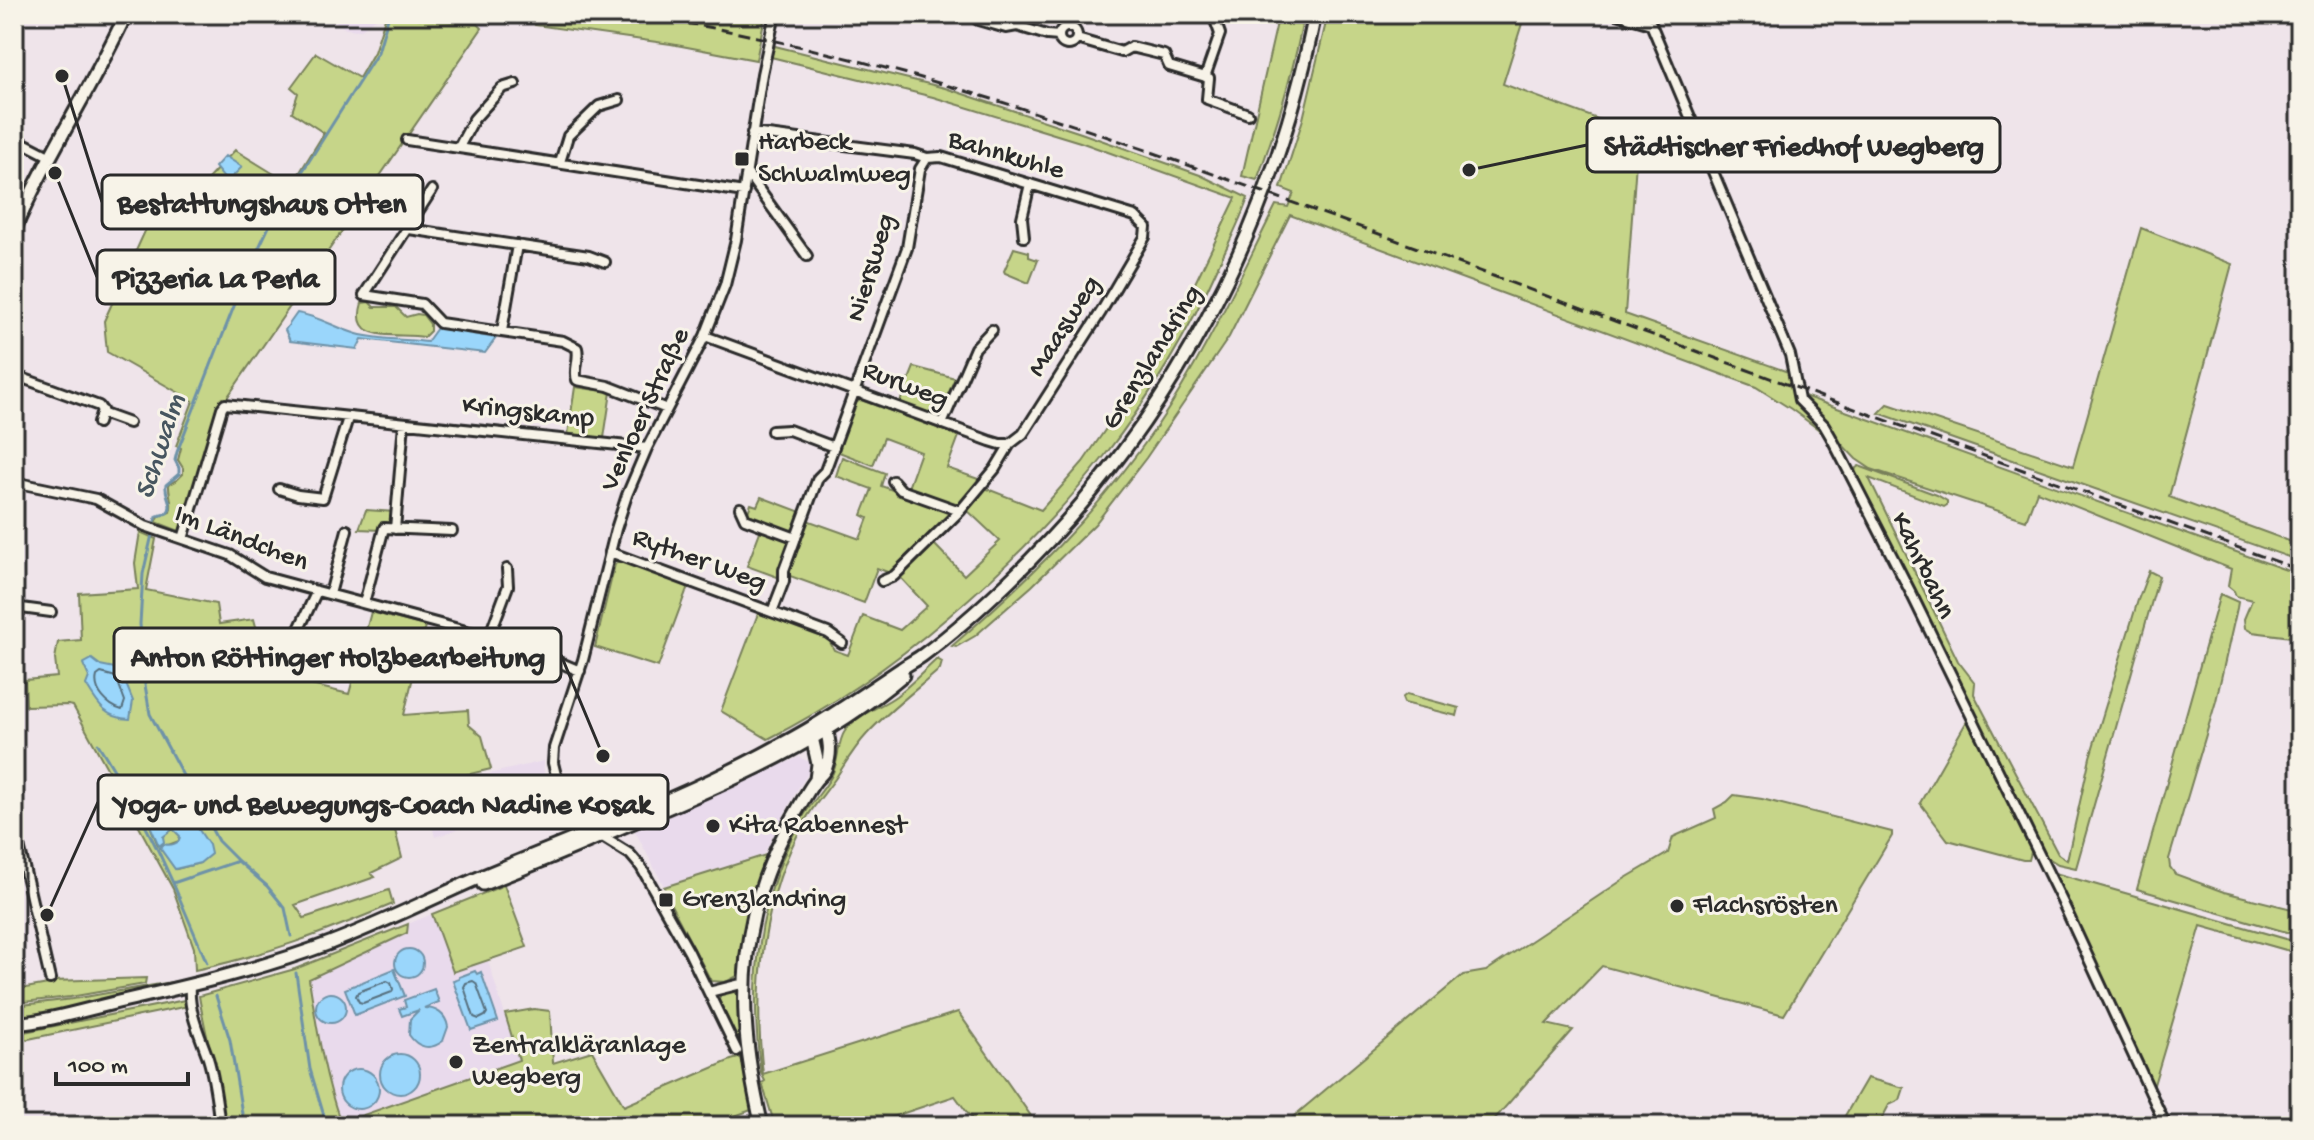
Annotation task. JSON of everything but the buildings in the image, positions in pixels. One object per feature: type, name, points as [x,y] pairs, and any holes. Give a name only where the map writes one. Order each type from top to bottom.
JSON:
[{"type":"main road","points":[[14,231],[126,14]]},
{"type":"main road","name":"Grenzlandring","points":[[17,1025],[240,973],[311,950],[435,900],[497,879],[598,833],[724,783],[825,725],[920,658],[992,597],[1077,511],[1137,434],[1185,361],[1236,262],[1259,209],[1288,125],[1315,14]]},
{"type":"main road","points":[[762,1126],[746,1049],[745,983],[751,928],[768,870],[791,820],[827,765],[829,743],[825,725]]},
{"type":"main road","points":[[811,733],[818,764],[815,781]]},
{"type":"street","name":"Venloer Straße","points":[[737,1051],[673,922],[641,867],[630,854],[598,833],[571,807],[560,791],[553,763],[627,495],[647,448],[717,310],[732,260],[762,74],[775,14]]},
{"type":"street","points":[[971,14],[978,20],[1006,28],[1017,26],[1059,36]]},
{"type":"street","points":[[1006,28],[1011,14]]},
{"type":"street","points":[[1205,77],[1220,34],[1216,23],[1220,14]]},
{"type":"street","points":[[1617,14],[1651,24],[1656,14]]},
{"type":"street","name":"Kahrbahn","points":[[1651,24],[1790,355],[1799,400],[1824,425],[1863,497],[2062,901],[2166,1126]]},
{"type":"street","points":[[1070,27],[1077,33],[1077,39],[1066,45],[1059,36],[1061,31],[1070,27]]},
{"type":"street","points":[[1077,39],[1122,52],[1131,47],[1164,55],[1169,66],[1209,78],[1207,99],[1248,114]]},
{"type":"street","points":[[459,147],[474,119],[502,88],[515,84]]},
{"type":"street","points":[[560,162],[568,136],[599,106],[619,100]]},
{"type":"street","name":"Bahnkuhle","points":[[752,133],[927,158],[941,157],[1135,216],[1146,227]]},
{"type":"street","points":[[14,138],[51,157]]},
{"type":"street","points":[[407,140],[744,192]]},
{"type":"street","name":"Niersweg","points":[[854,391],[907,248],[920,169],[927,158]]},
{"type":"street","points":[[746,172],[807,256]]},
{"type":"street","points":[[1024,237],[1022,218],[1030,184]]},
{"type":"street","points":[[432,190],[364,295],[422,304],[440,323],[563,341],[577,348],[577,380],[608,386],[667,409]]},
{"type":"street","name":"Maasweg","points":[[1010,444],[1023,434],[1063,374],[1145,237],[1146,227]]},
{"type":"street","points":[[409,229],[589,256],[605,262]]},
{"type":"street","points":[[502,331],[517,245]]},
{"type":"street","points":[[942,424],[975,348],[992,330]]},
{"type":"street","name":"Rurweg","points":[[705,336],[942,424],[1000,444],[1010,444]]},
{"type":"street","points":[[14,375],[99,406],[104,414],[129,423]]},
{"type":"street","name":"Ryther Weg","points":[[772,612],[818,478],[825,471],[854,391]]},
{"type":"street","name":"Kringskamp","points":[[183,539],[225,404],[647,448]]},
{"type":"street","points":[[98,423],[102,410]]},
{"type":"street","points":[[279,489],[323,498],[348,418]]},
{"type":"street","points":[[395,529],[404,423]]},
{"type":"street","points":[[772,431],[789,430],[834,447]]},
{"type":"street","points":[[882,581],[894,576],[960,511],[995,469],[1010,444]]},
{"type":"street","points":[[893,481],[901,490],[960,511]]},
{"type":"street","name":"Im Ländchen","points":[[14,482],[96,499],[145,526],[230,555],[265,577],[518,645],[580,671]]},
{"type":"street","name":"Ryther Weg","points":[[740,508],[745,519],[796,538]]},
{"type":"street","points":[[364,603],[384,528],[452,531]]},
{"type":"street","name":"Im Ländchen","points":[[330,594],[347,530]]},
{"type":"street","name":"Ryther Weg","points":[[610,552],[828,633],[842,643]]},
{"type":"street","points":[[489,637],[508,586],[507,569]]},
{"type":"street","name":"Im Ländchen","points":[[290,648],[317,591]]},
{"type":"street","points":[[14,607],[51,612]]},
{"type":"street","points":[[14,824],[50,979]]},
{"type":"street","points":[[709,992],[745,983]]},
{"type":"street","points":[[190,986],[189,996],[207,1058],[220,1126]]},
{"type":"shaded area","points":[[331,14],[382,14],[360,30],[346,29]]},
{"type":"shaded area","points":[[401,14],[537,14],[535,25],[489,20],[485,28],[479,21]]},
{"type":"shaded area","name":"Kita Rabennest","points":[[799,757],[809,762],[811,769],[763,855],[664,886],[635,831]]},
{"type":"shaded area","points":[[543,761],[549,793],[435,837],[423,790]]},
{"type":"shaded area","name":"Zentralkläranlage Wegberg","points":[[432,914],[453,972],[488,961],[519,1060],[342,1126],[322,1059],[309,979],[407,933],[408,924]]},
{"type":"green space","points":[[537,14],[729,14],[764,21],[756,60],[671,44],[535,25]]},
{"type":"green space","points":[[1279,14],[1304,14],[1284,98],[1257,180],[1242,176]]},
{"type":"green space","points":[[1328,14],[1525,14],[1503,84],[1638,134],[1625,314],[1791,373],[1793,397],[1822,426],[1832,443],[1791,409],[1756,387],[1290,215],[1229,337],[1146,458],[1095,524],[975,636],[956,647],[952,646],[1034,571],[1110,489],[1155,429],[1189,375],[1276,205],[1288,207],[1294,193],[1281,188],[1303,119]]},
{"type":"green space","points":[[386,15],[478,24],[482,28],[220,408],[182,532],[156,522],[160,516],[170,512],[169,484],[183,474],[178,460],[181,448],[176,446],[193,401],[107,352],[104,321],[145,231],[176,192],[200,216],[227,199],[207,180],[235,150],[292,185],[324,133],[292,112],[298,93],[291,87],[316,53],[359,78],[374,52]]},
{"type":"green space","points":[[775,46],[945,88],[1200,175],[1248,198],[1194,316],[1167,365],[1137,412],[1069,499],[991,579],[927,635],[839,699],[768,739],[721,711],[759,611],[827,636],[834,650],[848,655],[863,616],[900,630],[927,606],[899,576],[934,544],[964,575],[1000,541],[967,510],[985,488],[1041,510],[1083,462],[1169,337],[1236,198],[1080,142],[933,97],[771,57]]},
{"type":"green space","points":[[2141,228],[2232,264],[2169,497],[2300,545],[2300,561],[1879,413],[1888,404],[2073,466]]},
{"type":"green space","points":[[1014,248],[1029,252],[1029,257],[1038,260],[1029,283],[1004,271]]},
{"type":"green space","points":[[369,302],[374,307],[396,307],[406,317],[423,315],[430,324],[430,331],[424,337],[369,331],[362,325],[360,316],[362,303]]},
{"type":"green space","points":[[914,367],[955,378],[941,411],[926,413],[900,402]]},
{"type":"green space","points":[[575,387],[611,392],[604,438],[568,434]]},
{"type":"green space","points":[[1804,396],[2300,575],[2300,638],[2252,632],[2245,628],[2244,619],[2252,600],[2236,596],[2228,586],[2231,569],[2037,491],[2026,520],[1871,469],[1856,459],[1837,439],[1825,420],[1804,403]]},
{"type":"green space","points":[[861,400],[959,436],[947,468],[981,480],[955,506],[908,488],[921,452],[884,438],[873,465],[836,451],[853,404]]},
{"type":"green space","points":[[842,457],[885,473],[881,486],[950,511],[950,516],[890,573],[877,568],[864,603],[788,573],[807,520],[860,539],[868,518],[862,515],[872,489],[836,476]]},
{"type":"green space","points":[[1859,466],[1947,501],[1944,507],[1869,478],[1958,661],[1975,683],[1974,694],[2058,854],[2067,860],[2090,757],[2138,600],[2149,571],[2159,576],[2076,868],[2058,864],[2045,856],[1855,472]]},
{"type":"green space","points":[[761,497],[801,512],[795,528],[789,531],[747,515],[751,504],[757,506]]},
{"type":"green space","points":[[366,510],[395,512],[394,523],[381,530],[359,529]]},
{"type":"green space","points":[[761,529],[786,538],[789,545],[778,574],[780,578],[747,566]]},
{"type":"green space","points":[[140,532],[156,539],[146,590],[216,604],[219,624],[254,619],[269,675],[349,694],[371,612],[425,626],[404,715],[468,710],[469,725],[482,736],[491,769],[386,794],[402,858],[371,873],[375,877],[295,905],[304,918],[389,890],[393,904],[296,942],[195,970],[194,948],[173,889],[73,706],[26,706],[25,680],[57,677],[55,659],[58,642],[81,640],[79,593],[138,589],[135,563]],"holes":[[[177,798],[188,816],[200,863],[176,869],[160,848],[179,841],[180,836],[173,829],[162,837],[158,845],[149,823],[156,803]]]},
{"type":"green space","points":[[621,561],[688,586],[658,667],[595,647],[615,564]]},
{"type":"green space","points":[[2220,594],[2238,602],[2237,608],[2216,701],[2169,859],[2170,867],[2175,874],[2224,892],[2300,911],[2300,936],[2137,889]]},
{"type":"green space","points":[[937,659],[942,662],[940,669],[884,717],[858,745],[809,814],[791,849],[779,879],[764,943],[759,1009],[763,1074],[958,1012],[1038,1126],[977,1126],[955,1096],[865,1126],[775,1126],[762,1083],[765,1081],[761,1073],[756,1007],[760,942],[775,878],[803,817],[831,777],[845,731],[862,716],[896,696]]},
{"type":"green space","points":[[1407,694],[1459,708],[1457,716],[1404,703],[1402,698]]},
{"type":"green space","points":[[1968,719],[2032,848],[2029,860],[1948,840],[1920,803]]},
{"type":"green space","points":[[1734,795],[1762,799],[1892,832],[1784,1015],[1602,966],[1546,1024],[1573,1030],[1492,1122],[1503,1126],[1282,1126],[1463,975],[1486,971],[1668,853],[1673,837],[1716,818],[1714,809]]},
{"type":"green space","points":[[769,854],[741,974],[726,982],[711,981],[664,887]]},
{"type":"green space","points":[[2055,873],[2300,943],[2300,954],[2201,926],[2153,1088],[2054,878]]},
{"type":"green space","points":[[504,885],[527,947],[453,972],[432,914]]},
{"type":"green space","points":[[408,924],[407,933],[309,979],[326,1070],[341,1123],[519,1060],[505,1014],[534,1009],[550,1011],[553,1063],[592,1051],[624,1106],[742,1057],[719,1000],[721,993],[729,991],[739,996],[741,1046],[754,1109],[707,1126],[225,1126],[199,996],[295,969]]},
{"type":"green space","points":[[146,978],[145,984],[14,1003],[14,990],[52,981]]},
{"type":"green space","points":[[189,979],[188,982],[14,1020],[14,1006]]},
{"type":"green space","points":[[185,1000],[188,1006],[14,1042],[14,1034]]},
{"type":"green space","points":[[1867,1078],[1904,1088],[1900,1100],[1889,1105],[1878,1126],[1839,1126]]},
{"type":"water","points":[[225,156],[242,167],[227,182],[215,167]]},
{"type":"water","points":[[297,313],[374,337],[427,342],[437,328],[496,338],[485,353],[362,339],[357,349],[290,341],[285,330]]},
{"type":"water","points":[[92,659],[100,665],[120,669],[133,701],[130,719],[108,713],[90,692],[86,685],[89,677],[83,664]]},
{"type":"water","points":[[177,797],[209,845],[211,854],[200,863],[175,869],[160,848],[179,841],[180,836],[173,829],[163,837],[164,842],[159,846],[149,823],[149,809],[156,803]]},
{"type":"water","points":[[409,949],[419,953],[423,963],[419,973],[409,977],[399,973],[395,963],[399,953]]},
{"type":"water","points":[[394,969],[405,996],[355,1015],[345,989]]},
{"type":"water","points":[[475,971],[477,974],[481,972],[498,1021],[471,1030],[453,981]]},
{"type":"water","points":[[434,989],[439,1002],[424,1008],[440,1013],[448,1027],[443,1041],[424,1047],[409,1035],[410,1019],[419,1010],[402,1016],[399,1009],[406,1007],[404,1000]]},
{"type":"water","points":[[331,993],[342,997],[346,1008],[342,1019],[331,1023],[320,1019],[316,1008],[320,997]]},
{"type":"water","points":[[400,1054],[414,1060],[420,1074],[414,1088],[400,1094],[386,1088],[380,1074],[386,1060]]},
{"type":"water","points":[[359,1069],[373,1075],[379,1089],[373,1103],[359,1109],[345,1103],[339,1089],[345,1075]]},
{"type":"waterway","name":"Schwalm","points":[[291,936],[285,908],[267,886],[218,841],[150,714],[140,624],[143,574],[156,517],[169,510],[166,485],[179,474],[175,460],[177,452],[247,273],[273,218],[378,52],[389,14]]},
{"type":"waterway","points":[[98,744],[138,812],[173,883]]},
{"type":"waterway","points":[[207,963],[173,883],[238,861]]},
{"type":"waterway","name":"Schwalm","points":[[296,973],[310,1069],[327,1126]]},
{"type":"waterway","points":[[216,996],[230,1040],[244,1126]]},
{"type":"railway","points":[[631,14],[708,27],[859,61],[1080,128],[2300,570]]},
{"type":"place","name":"Bestattungshaus Otten","points":[[62,76]]},
{"type":"place","name":"Harbeck Schwalmweg","points":[[742,159]]},
{"type":"place","name":"Städtischer Friedhof Wegberg","points":[[1469,170]]},
{"type":"place","name":"Pizzeria La Perla","points":[[55,173]]},
{"type":"place","name":"Anton Röttinger Holzbearbeitung","points":[[603,756]]},
{"type":"place","name":"Kita Rabennest","points":[[713,826]]},
{"type":"place","name":"Grenzlandring","points":[[666,900]]},
{"type":"place","name":"Flachsrösten","points":[[1677,906]]},
{"type":"place","name":"Yoga- und Bewegungs-Coach Nadine Kosak","points":[[47,915]]},
{"type":"place","name":"Zentralkläranlage Wegberg","points":[[456,1062]]}]
